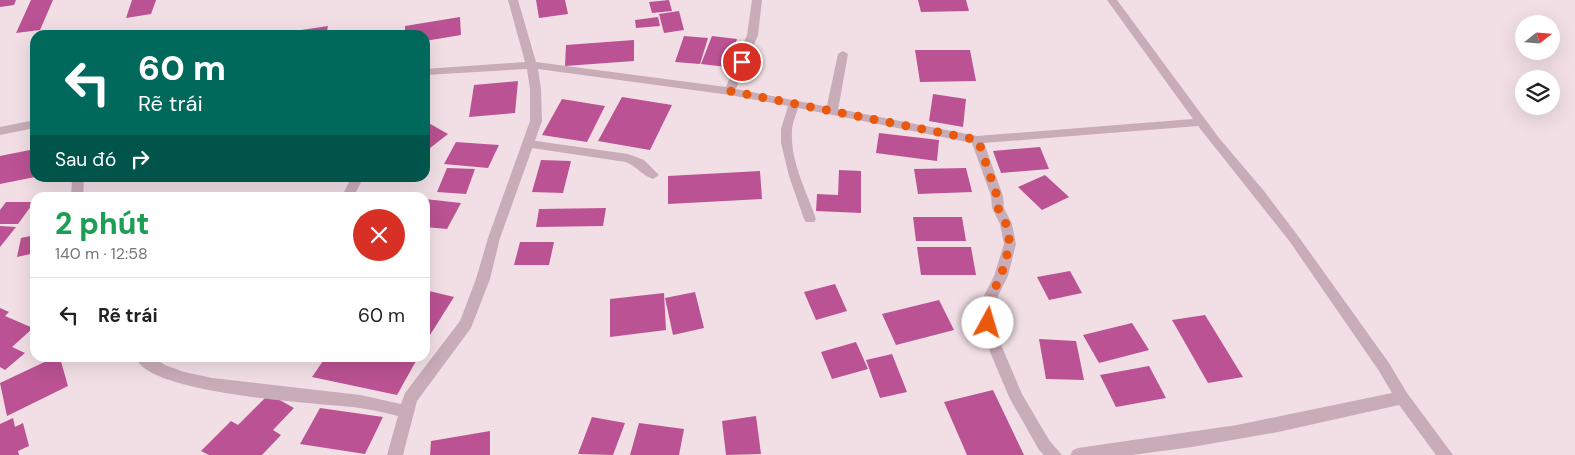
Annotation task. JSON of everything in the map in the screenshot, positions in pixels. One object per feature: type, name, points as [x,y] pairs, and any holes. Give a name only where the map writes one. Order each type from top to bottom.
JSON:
[{"type":"street","points":[[395,455],[405,411],[410,398],[466,324],[505,206],[536,122],[538,105],[533,65],[513,0]]},
{"type":"street","points":[[730,91],[754,32],[757,19],[757,0]]},
{"type":"street","points":[[1112,0],[1201,122],[1294,239],[1384,367],[1402,398],[1445,455]]},
{"type":"street","points":[[832,110],[843,54]]},
{"type":"street","points":[[430,72],[533,65],[730,91],[978,140],[1201,122]]},
{"type":"street","points":[[794,105],[786,131],[787,142],[792,165],[810,219]]},
{"type":"street","points":[[0,132],[30,125]]},
{"type":"street","points":[[978,140],[997,196],[998,208],[1006,224],[1010,244],[1001,276],[991,296],[988,323],[995,347],[1016,397],[1044,445],[1054,455]]},
{"type":"street","points":[[529,144],[628,158],[640,163],[653,175]]},
{"type":"street","points":[[148,362],[184,378],[282,394],[353,401],[405,411]]},
{"type":"street","points":[[1078,455],[1229,434],[1360,405],[1402,398]]},
{"type":"building","points":[[0,0],[16,0],[14,5],[0,7]]},
{"type":"building","points":[[31,0],[53,0],[40,30],[16,33]]},
{"type":"building","points":[[132,0],[156,0],[151,14],[126,18]]},
{"type":"building","points":[[536,0],[565,0],[568,14],[539,18]]},
{"type":"building","points":[[669,0],[672,11],[652,13],[649,2]]},
{"type":"building","points":[[918,0],[966,0],[969,11],[921,12]]},
{"type":"building","points":[[679,11],[684,30],[664,33],[659,14]]},
{"type":"building","points":[[460,17],[461,35],[430,40],[430,30],[405,30],[405,26]]},
{"type":"building","points":[[658,17],[660,26],[636,28],[635,20]]},
{"type":"building","points":[[328,26],[327,30],[301,30]]},
{"type":"building","points":[[684,36],[708,38],[700,64],[675,62]]},
{"type":"building","points":[[712,36],[737,39],[727,67],[701,64]]},
{"type":"building","points":[[634,40],[634,61],[565,66],[566,45]]},
{"type":"building","points":[[915,50],[970,50],[976,81],[920,82]]},
{"type":"building","points":[[518,81],[515,113],[469,117],[474,85]]},
{"type":"building","points":[[933,94],[966,99],[963,127],[929,121]]},
{"type":"building","points":[[622,97],[672,105],[650,150],[598,141]]},
{"type":"building","points":[[562,99],[605,106],[587,142],[542,135]]},
{"type":"building","points":[[430,124],[448,134],[430,148]]},
{"type":"building","points":[[879,133],[939,140],[937,161],[876,153]]},
{"type":"building","points":[[456,142],[499,145],[488,168],[444,164]]},
{"type":"building","points":[[1040,147],[1049,169],[1001,173],[993,151]]},
{"type":"building","points":[[30,150],[30,178],[0,184],[0,156]]},
{"type":"building","points":[[541,160],[571,161],[563,193],[532,192]]},
{"type":"building","points":[[447,168],[475,169],[466,194],[437,192]]},
{"type":"building","points":[[966,168],[972,192],[918,194],[914,169]]},
{"type":"building","points":[[839,170],[861,171],[861,213],[816,211],[817,194],[838,195]]},
{"type":"building","points":[[760,171],[762,199],[668,204],[668,176]]},
{"type":"building","points":[[1045,175],[1069,197],[1042,210],[1018,187]]},
{"type":"building","points":[[430,200],[461,203],[447,229],[430,227]]},
{"type":"building","points":[[6,202],[30,202],[30,208],[18,224],[0,224],[0,210]]},
{"type":"building","points":[[606,208],[603,226],[536,227],[539,209]]},
{"type":"building","points":[[913,217],[962,217],[966,241],[916,241]]},
{"type":"building","points":[[0,226],[16,227],[0,247]]},
{"type":"building","points":[[30,236],[30,254],[17,257],[21,238]]},
{"type":"building","points":[[520,242],[554,242],[549,265],[514,265]]},
{"type":"building","points":[[917,247],[971,247],[976,275],[921,275]]},
{"type":"building","points":[[1070,271],[1082,293],[1049,300],[1037,277]]},
{"type":"building","points":[[835,284],[847,311],[816,320],[804,292]]},
{"type":"building","points":[[430,291],[454,297],[430,335]]},
{"type":"building","points":[[695,292],[704,328],[673,335],[665,298]]},
{"type":"building","points":[[664,293],[666,330],[610,337],[610,299]]},
{"type":"building","points":[[939,300],[954,330],[896,345],[882,314]]},
{"type":"building","points":[[0,308],[9,312],[5,316],[30,327],[30,331],[12,347],[25,353],[5,370],[0,367]]},
{"type":"building","points":[[1205,315],[1243,377],[1208,383],[1172,320]]},
{"type":"building","points":[[1132,323],[1149,350],[1099,363],[1083,335]]},
{"type":"building","points":[[1039,339],[1076,341],[1084,380],[1046,379]]},
{"type":"building","points":[[856,342],[868,369],[832,379],[821,352]]},
{"type":"building","points":[[892,354],[907,392],[880,398],[866,360]]},
{"type":"building","points":[[45,362],[61,362],[68,386],[7,416],[0,383]]},
{"type":"building","points":[[322,362],[415,362],[397,395],[312,377]]},
{"type":"building","points":[[1149,366],[1166,398],[1116,407],[1100,375]]},
{"type":"building","points":[[993,390],[1024,455],[967,455],[944,402]]},
{"type":"building","points":[[269,394],[294,408],[273,430],[281,435],[262,455],[209,455],[201,451],[231,421],[238,425]]},
{"type":"building","points":[[320,408],[383,417],[365,454],[300,444]]},
{"type":"building","points":[[756,416],[761,454],[726,455],[722,421]]},
{"type":"building","points":[[592,417],[625,423],[613,455],[578,454]]},
{"type":"building","points":[[13,418],[15,427],[23,423],[29,446],[18,451],[19,455],[0,455],[0,424]]},
{"type":"building","points":[[639,423],[684,429],[679,455],[630,455]]},
{"type":"building","points":[[490,431],[490,455],[430,455],[431,441]]},
{"type":"route","points":[[742,62],[730,91],[978,140],[997,196],[998,208],[1006,224],[1010,244],[1007,261],[991,296],[988,323]]}]
